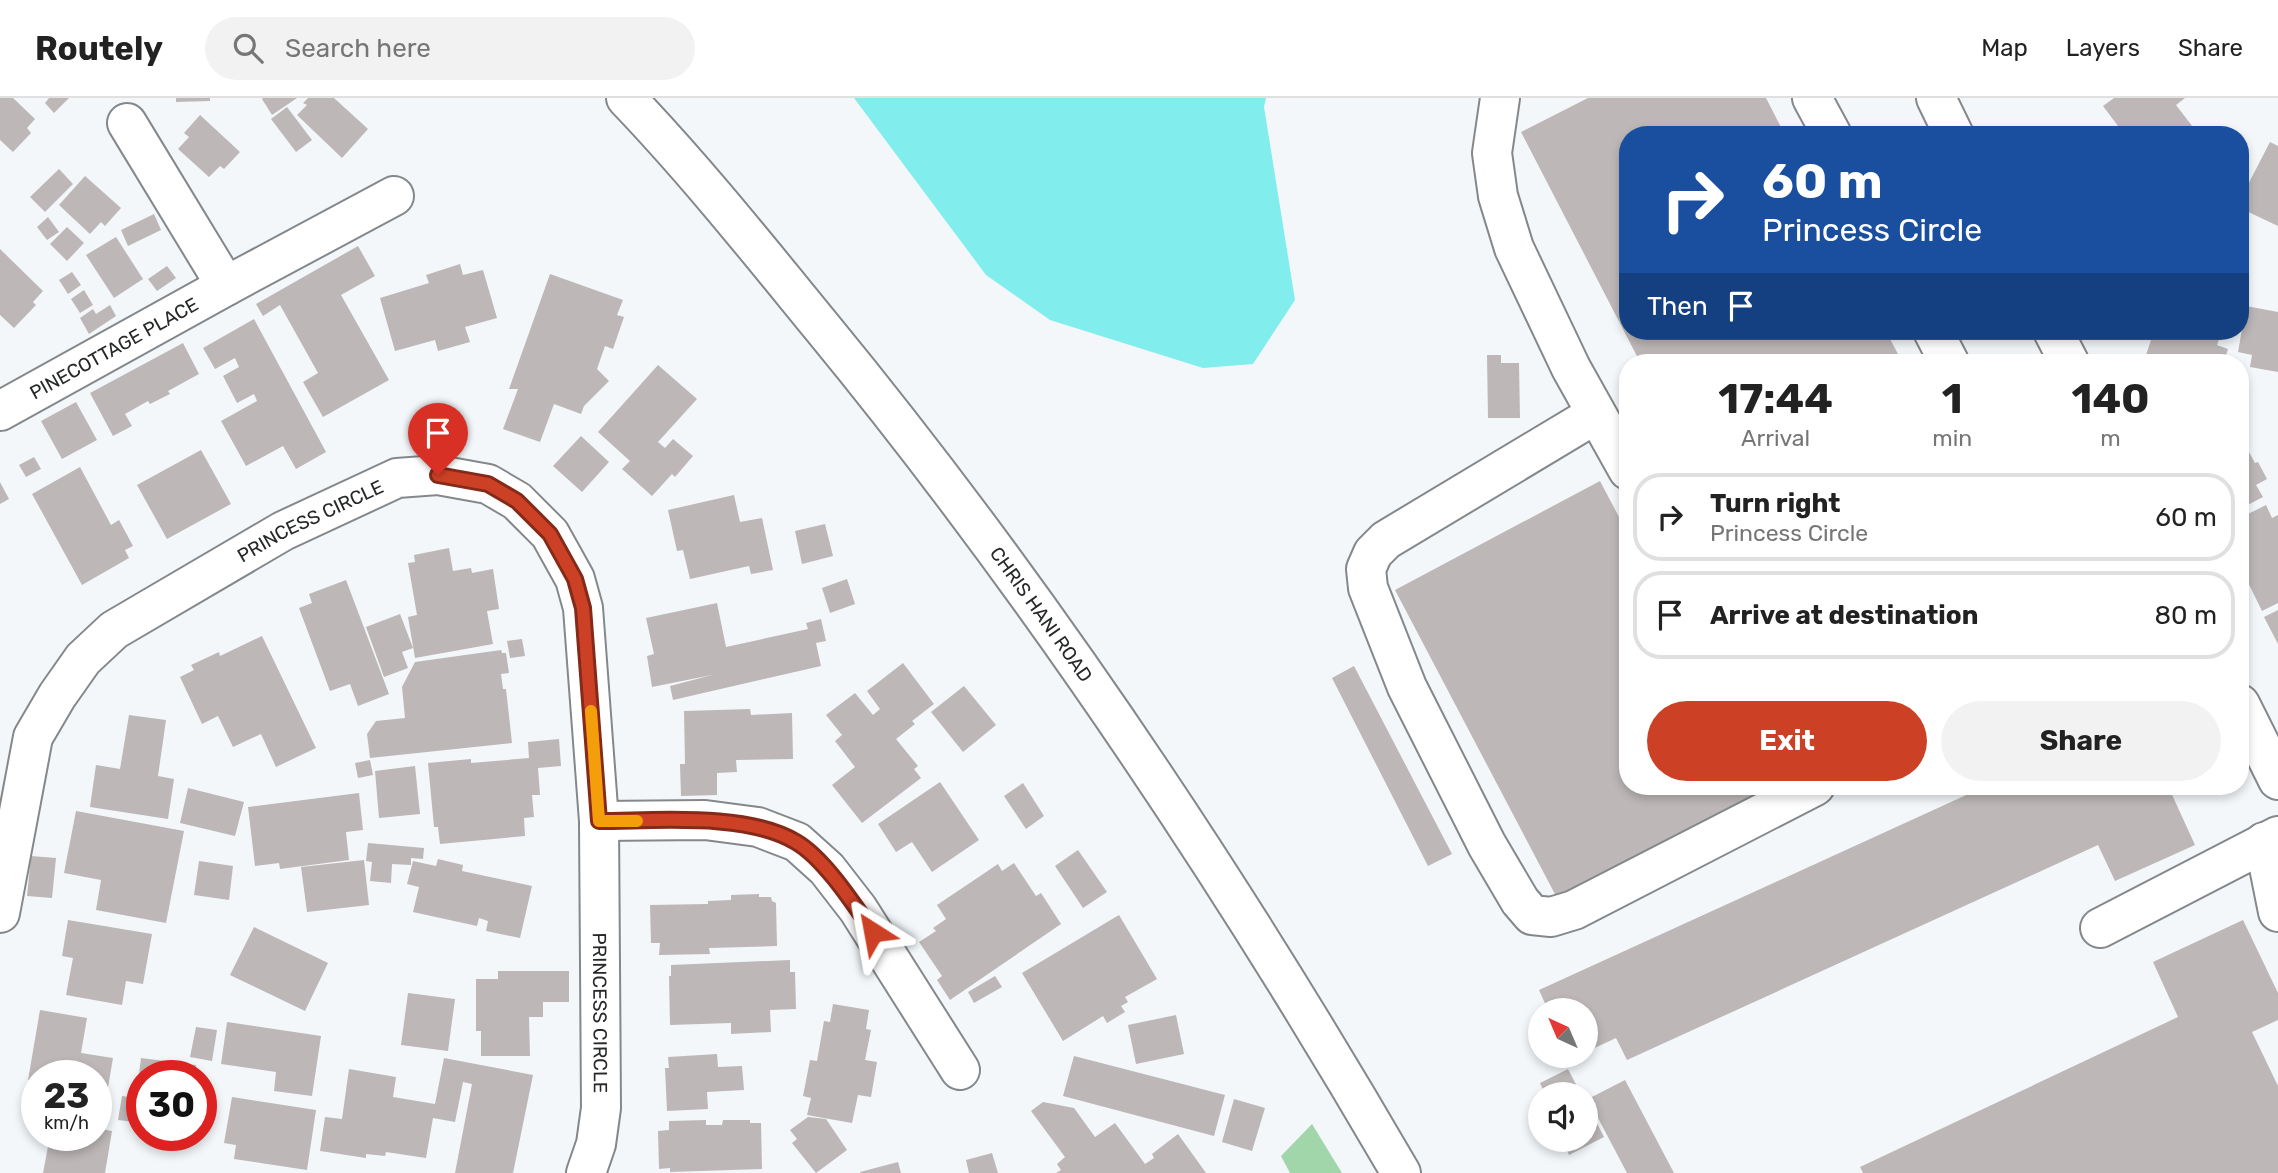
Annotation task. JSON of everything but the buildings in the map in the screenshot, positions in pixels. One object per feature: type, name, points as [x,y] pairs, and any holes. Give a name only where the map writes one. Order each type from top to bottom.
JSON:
[{"type":"street","name":"CHRIS HANI ROAD","points":[[626,98],[754,244],[901,424],[1084,674],[1185,820],[1337,1062],[1401,1173]]},
{"type":"street","points":[[1500,98],[1492,153],[1498,196],[1514,248],[1571,368],[1619,454]]},
{"type":"street","points":[[1812,98],[1827,126]]},
{"type":"street","points":[[1936,98],[1950,126]]},
{"type":"street","points":[[127,123],[226,286]]},
{"type":"street","name":"PINECOTTAGE PLACE","points":[[0,411],[394,196]]},
{"type":"street","points":[[1596,414],[1386,540],[1373,553],[1366,569],[1368,588],[1407,687],[1487,845],[1520,901],[1532,915],[1551,917],[1574,910],[1793,795]]},
{"type":"street","name":"PRINCESS CIRCLE","points":[[0,913],[33,737],[83,659],[114,630],[283,531],[397,478],[438,475],[488,484],[517,501],[550,534],[575,579],[583,608],[599,821],[601,1108],[596,1144],[586,1173]]},
{"type":"street","points":[[2249,722],[2278,780]]},
{"type":"street","points":[[599,821],[705,820],[758,827],[797,842],[827,869],[858,909],[960,1070]]},
{"type":"street","points":[[2099,929],[2271,839],[2278,912]]},
{"type":"green space","points":[[1312,1124],[1342,1173],[1290,1173],[1281,1156]]},
{"type":"water","points":[[854,98],[1266,98],[1264,107],[1295,300],[1253,364],[1203,368],[1050,320],[986,275]]},
{"type":"slow traffic","points":[[591,711],[599,821],[637,821]]},
{"type":"route","points":[[438,475],[488,484],[517,501],[550,534],[575,579],[583,608],[599,821],[705,820],[758,827],[797,842],[827,869],[873,932]]}]
